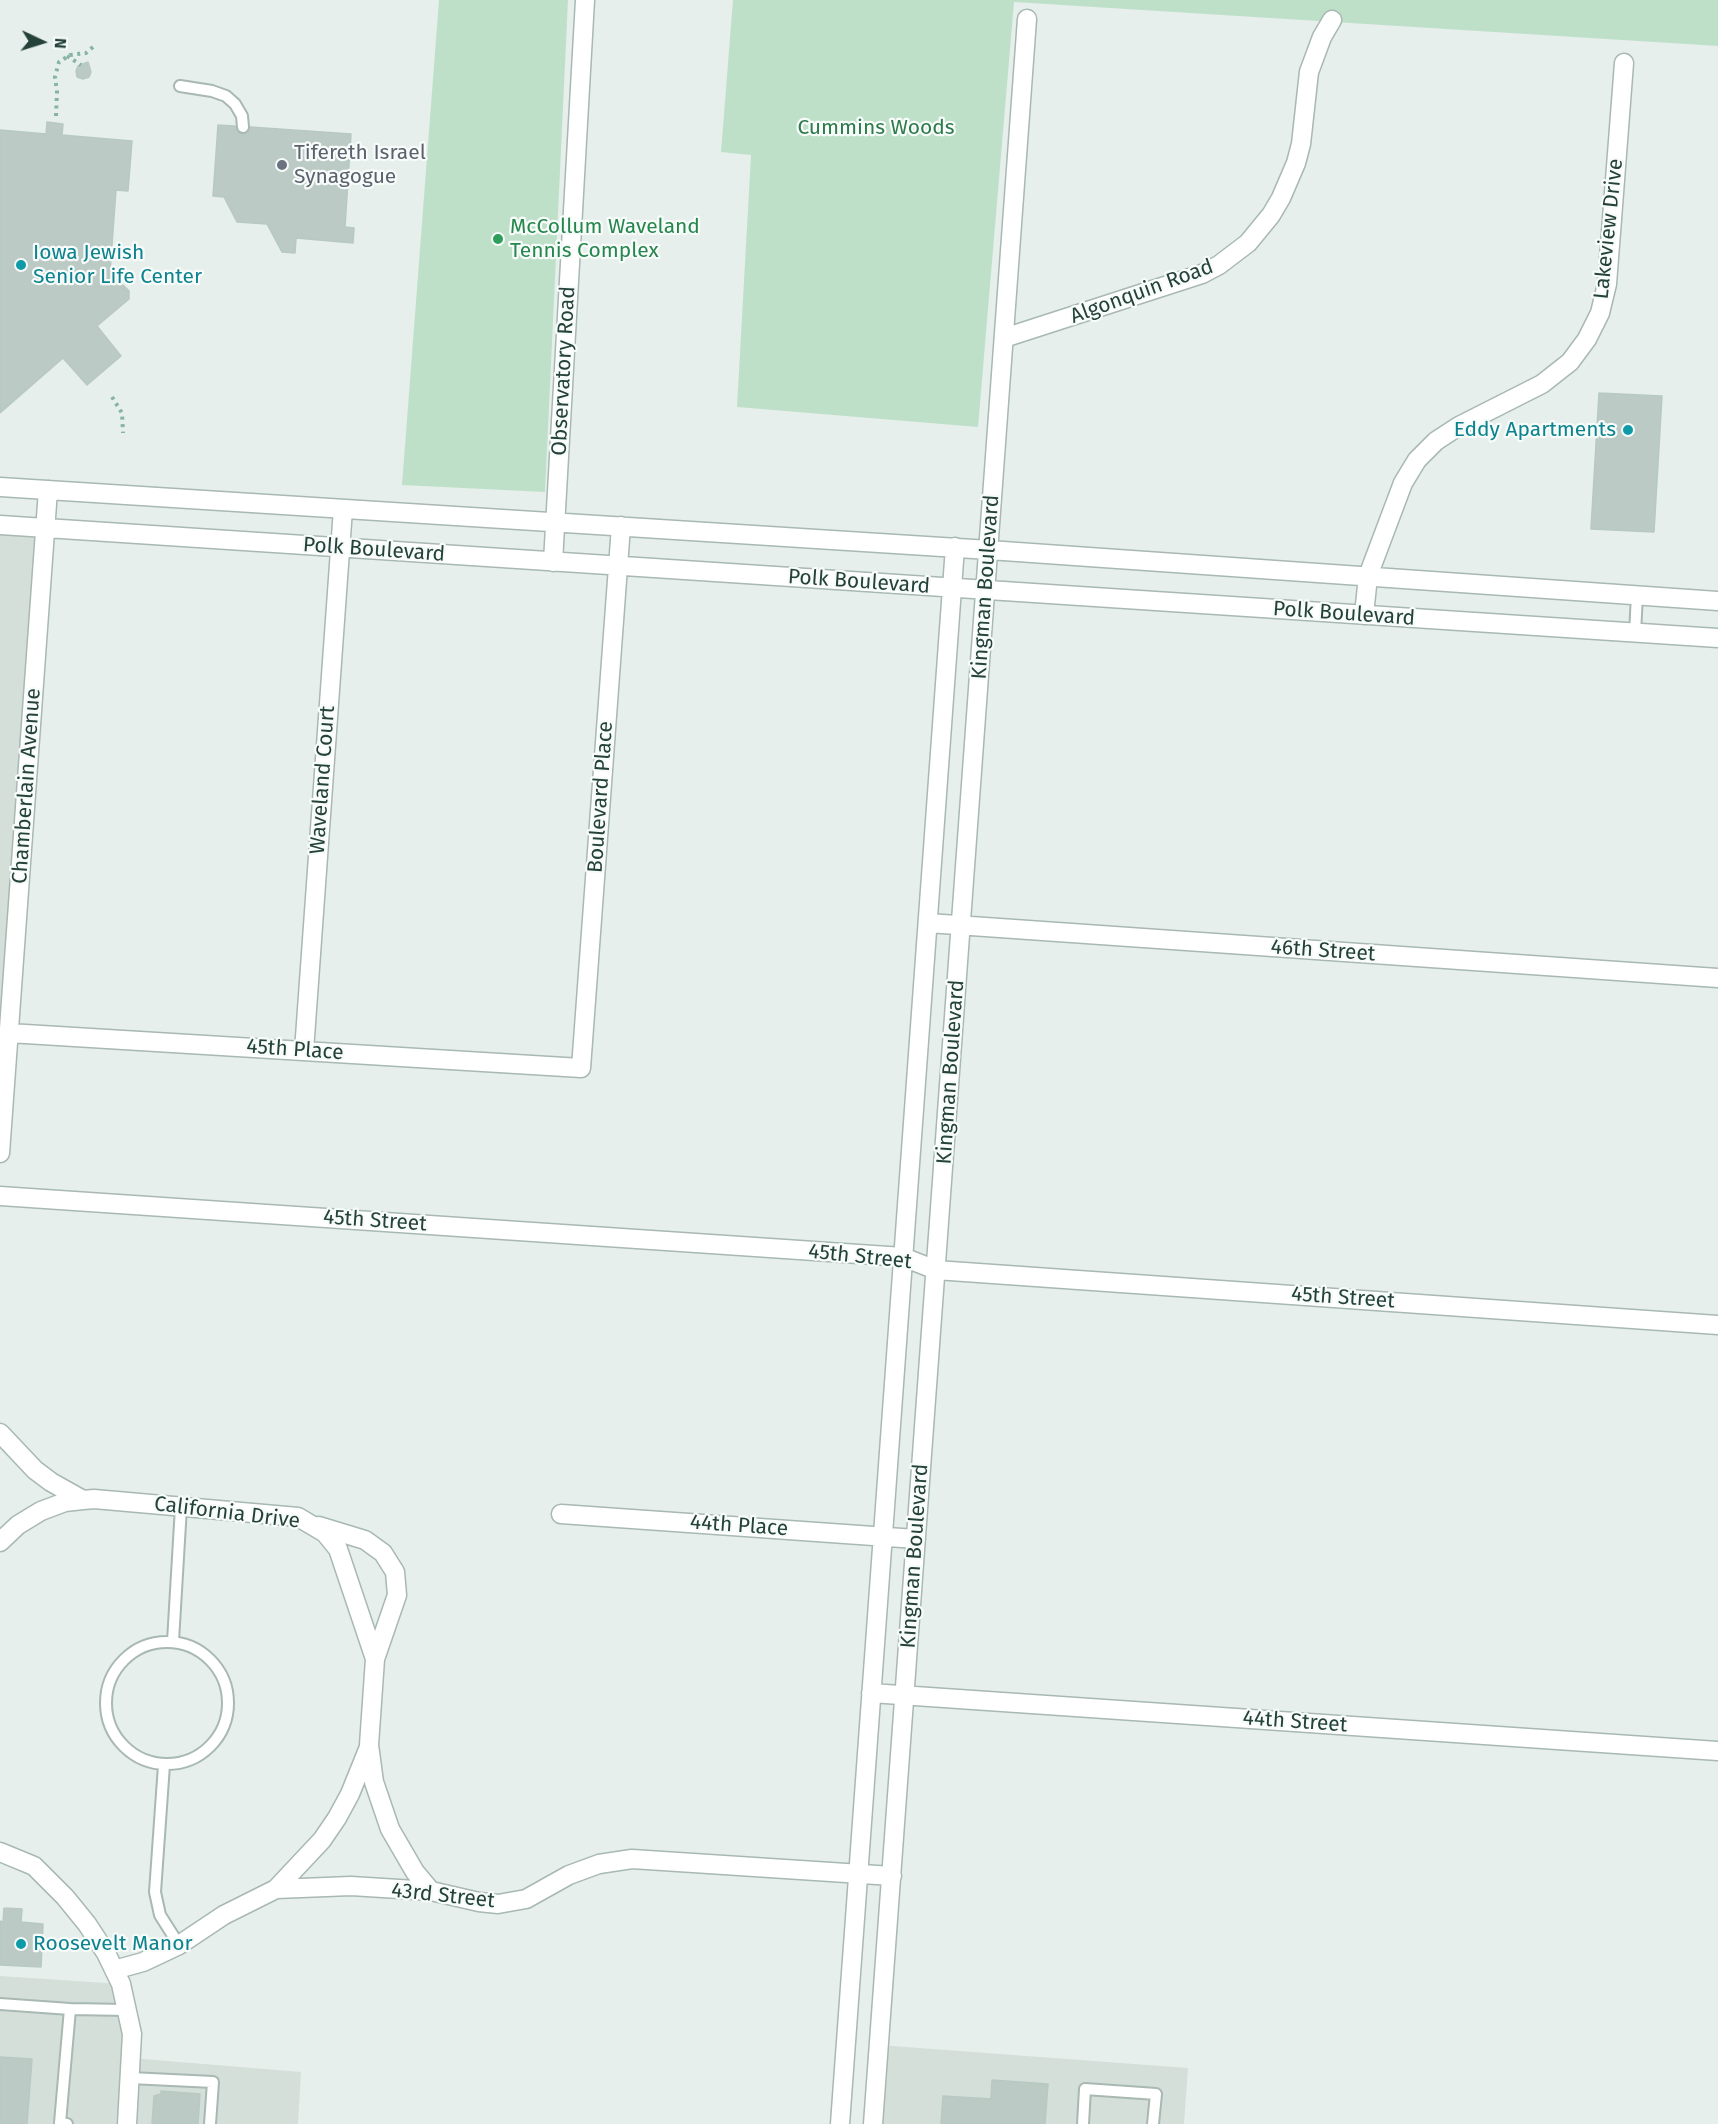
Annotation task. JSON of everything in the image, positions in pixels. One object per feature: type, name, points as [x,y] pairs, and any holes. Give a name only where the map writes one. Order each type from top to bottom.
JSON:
[{"type":"street","name":"Observatory Road","points":[[553,562],[585,0]]},
{"type":"street","name":"Kingman Boulevard","points":[[873,2124],[1027,19]]},
{"type":"street","name":"Algonquin Road","points":[[1004,338],[1168,287],[1202,274],[1219,265],[1248,243],[1271,215],[1296,163],[1301,144],[1309,72],[1322,37],[1332,20]]},
{"type":"street","name":"Lakeview Drive","points":[[1364,615],[1368,576],[1403,483],[1418,460],[1436,441],[1459,426],[1542,384],[1569,362],[1592,330],[1600,313],[1607,284],[1624,63]]},
{"type":"street","name":"Polk Boulevard","points":[[0,487],[989,550],[1718,601]]},
{"type":"street","name":"Chamberlain Avenue","points":[[0,1154],[48,490]]},
{"type":"street","name":"Waveland Court","points":[[304,1051],[343,509]]},
{"type":"street","name":"Polk Boulevard","points":[[0,525],[1718,639]]},
{"type":"street","name":"Boulevard Place","points":[[581,1068],[621,526]]},
{"type":"street","name":"Kingman Boulevard","points":[[840,2124],[955,548]]},
{"type":"street","name":"46th Street","points":[[928,923],[1718,978]]},
{"type":"street","name":"45th Place","points":[[9,1033],[581,1068]]},
{"type":"street","name":"45th Street","points":[[0,1196],[903,1257],[936,1270],[1718,1325]]},
{"type":"street","name":"California Drive","points":[[0,1433],[35,1470],[83,1500]]},
{"type":"street","name":"California Drive","points":[[0,1542],[18,1525],[41,1511],[65,1502],[94,1499],[298,1517],[325,1533],[338,1549],[375,1659],[369,1745],[374,1782],[390,1829],[415,1872],[431,1891]]},
{"type":"street","name":"44th Place","points":[[561,1514],[916,1539]]},
{"type":"street","points":[[311,1523],[365,1540],[383,1553],[394,1572],[397,1595],[375,1659]]},
{"type":"street","name":"44th Street","points":[[871,1693],[1718,1751]]},
{"type":"street","name":"California Drive","points":[[276,1889],[322,1840],[337,1818],[350,1794],[369,1745]]},
{"type":"street","points":[[0,1852],[34,1866],[65,1898],[87,1924],[121,1984],[132,2034],[127,2124]]},
{"type":"street","name":"43rd Street","points":[[114,1970],[143,1962],[179,1946],[224,1915],[276,1889],[351,1886],[431,1891],[498,1904],[526,1899],[569,1875],[599,1864],[632,1859],[892,1875]]},
{"type":"lane","points":[[180,86],[212,91],[226,96],[238,110],[243,127]]},
{"type":"lane","points":[[1635,633],[1637,595]]},
{"type":"lane","points":[[173,1641],[181,1507]]},
{"type":"lane","points":[[173,1641],[202,1652],[220,1671],[227,1690],[228,1709],[224,1727],[214,1743],[201,1755],[184,1762],[164,1765],[148,1762],[132,1754],[123,1746],[112,1730],[106,1712],[106,1692],[113,1673],[125,1657],[143,1646],[173,1641]]},
{"type":"lane","points":[[164,1765],[155,1892],[160,1915],[179,1946]]},
{"type":"lane","points":[[0,2004],[127,2010]]},
{"type":"lane","points":[[67,2124],[60,2124],[70,2009]]},
{"type":"lane","points":[[130,2078],[213,2082],[210,2124]]},
{"type":"lane","points":[[1083,2124],[1086,2089],[1156,2094],[1154,2124]]},
{"type":"path","points":[[56,116],[55,77],[59,62],[67,56],[86,53],[93,47]]},
{"type":"path","points":[[67,56],[81,65]]},
{"type":"path","points":[[112,397],[122,413],[123,433]]},
{"type":"shaded area","points":[[0,525],[46,528],[0,1153]]},
{"type":"shaded area","points":[[0,1976],[121,1984],[131,2058],[301,2072],[298,2124],[0,2124]]},
{"type":"shaded area","points":[[879,2045],[1188,2068],[1184,2124],[873,2124]]},
{"type":"green space","name":"McCollum Waveland Tennis Complex","points":[[439,0],[568,0],[545,492],[402,485]]},
{"type":"green space","name":"Cummins Woods","points":[[733,0],[1718,0],[1718,46],[1014,2],[978,427],[737,407],[751,155],[721,152]]},
{"type":"building","points":[[88,62],[91,72],[89,77],[83,79],[77,77],[78,66]]},
{"type":"building","name":"Iowa Jewish Senior Life Center","points":[[47,122],[63,124],[62,135],[132,141],[128,191],[116,190],[110,272],[129,291],[129,299],[97,326],[121,356],[87,385],[63,358],[0,413],[0,130],[46,134]]},
{"type":"building","name":"Tifereth Israel Synagogue","points":[[218,125],[235,126],[237,132],[243,134],[248,133],[250,127],[351,134],[345,227],[354,228],[353,243],[296,238],[295,253],[282,252],[267,224],[237,222],[224,197],[213,196]]},
{"type":"building","name":"Eddy Apartments","points":[[1599,393],[1662,396],[1654,532],[1591,529]]},
{"type":"building","name":"Roosevelt Manor","points":[[4,1908],[22,1909],[21,1922],[43,1924],[41,1967],[0,1965],[0,1921],[3,1922]]},
{"type":"building","points":[[0,2057],[32,2059],[27,2124],[0,2124]]},
{"type":"building","points":[[992,2080],[1048,2084],[1045,2124],[941,2124],[943,2096],[991,2099]]},
{"type":"building","points":[[161,2091],[200,2094],[198,2124],[152,2124],[154,2096],[161,2094]]},
{"type":"place","name":"Tifereth Israel Synagogue","points":[[282,165]]},
{"type":"place","name":"McCollum Waveland Tennis Complex","points":[[498,239]]},
{"type":"place","name":"Iowa Jewish Senior Life Center","points":[[21,265]]},
{"type":"place","name":"Eddy Apartments","points":[[1628,430]]},
{"type":"place","name":"Roosevelt Manor","points":[[21,1944]]}]
